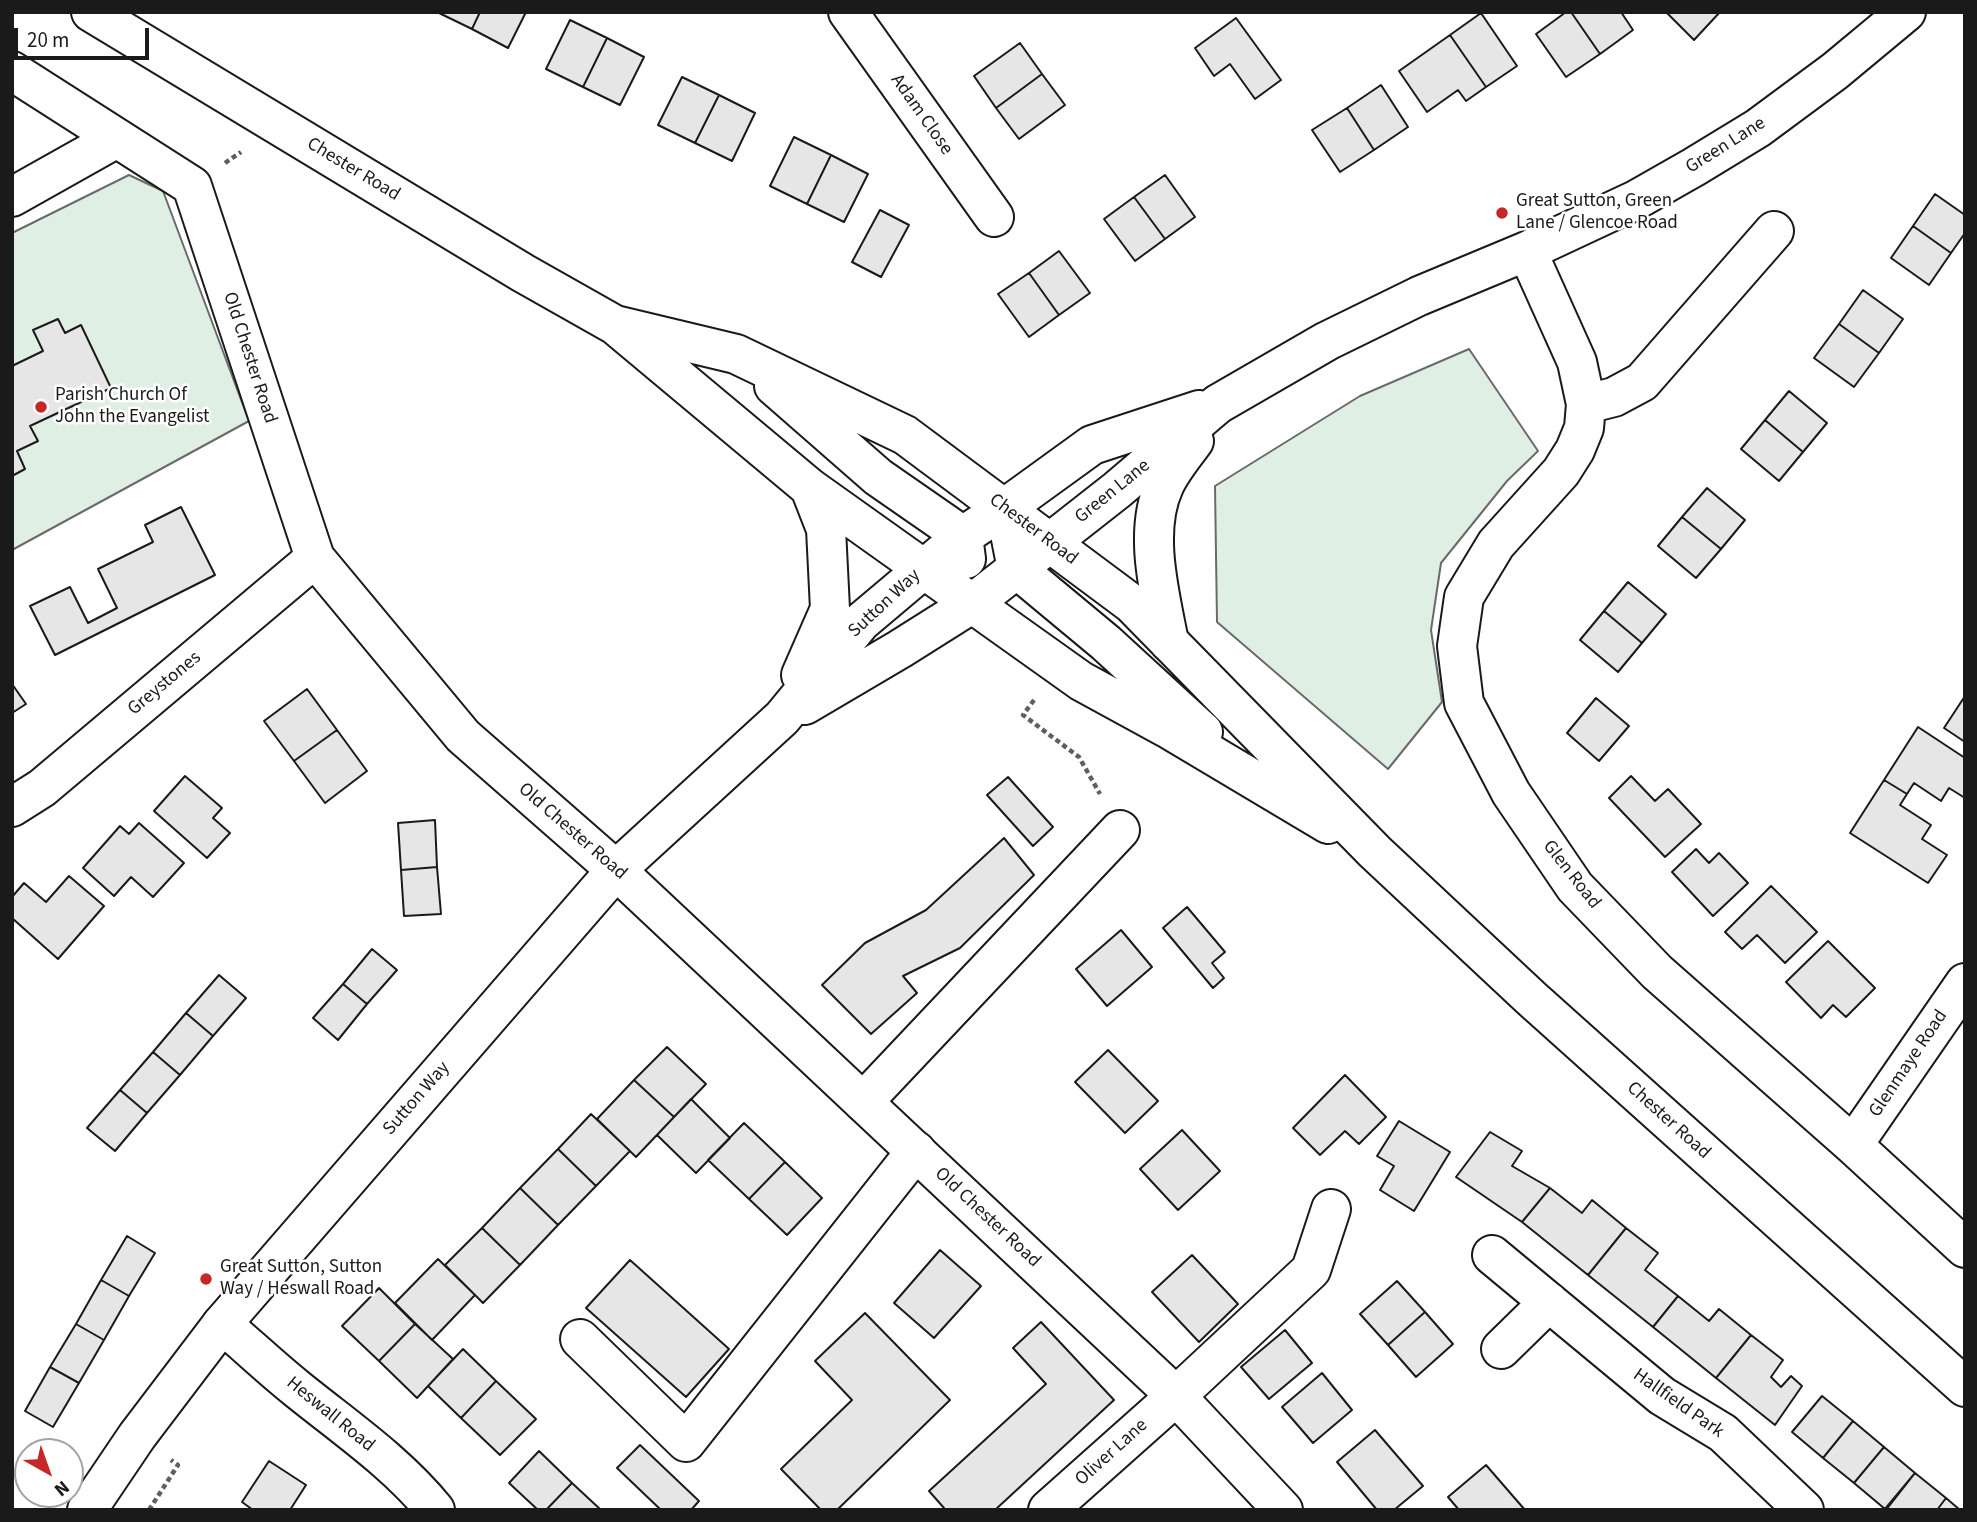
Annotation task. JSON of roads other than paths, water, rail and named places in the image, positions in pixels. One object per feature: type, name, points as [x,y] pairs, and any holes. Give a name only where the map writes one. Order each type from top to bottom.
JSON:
[{"type":"main road","name":"Chester Road","points":[[91,12],[615,325],[810,488],[1082,681],[1375,852]]},
{"type":"main road","name":"Adam Close","points":[[848,12],[994,217]]},
{"type":"main road","name":"Green Lane","points":[[973,603],[1218,404],[1327,341],[1419,296],[1527,251],[1636,200],[1758,128],[1835,71],[1906,12]]},
{"type":"main road","points":[[12,71],[117,138],[12,197]]},
{"type":"main road","name":"Old Chester Road","points":[[117,138],[192,186],[315,558],[463,736],[616,870],[1176,1396],[1283,1510]]},
{"type":"main road","points":[[1527,251],[1577,362],[1586,404],[1614,397],[1643,382],[1774,231]]},
{"type":"main road","name":"Chester Road","points":[[615,325],[736,354],[905,435],[1132,604],[1375,852],[1531,998],[1965,1387]]},
{"type":"main road","points":[[736,354],[878,477],[963,536],[973,603]]},
{"type":"main road","name":"Green Lane","points":[[1005,508],[1092,445],[1218,404]]},
{"type":"main road","name":"Green Lane","points":[[1169,642],[1155,572],[1155,513],[1164,486],[1218,404]]},
{"type":"main road","name":"Glen Road","points":[[1586,404],[1584,428],[1575,450],[1561,472],[1496,544],[1464,597],[1457,646],[1464,703],[1511,793],[1575,887],[1657,972],[1965,1248]]},
{"type":"main road","name":"Sutton Way","points":[[782,718],[830,609],[827,528],[810,488]]},
{"type":"main road","points":[[1005,508],[1017,569],[1106,643],[1258,783]]},
{"type":"main road","name":"Sutton Way","points":[[87,1510],[137,1436],[222,1324],[616,870],[782,718],[861,622],[963,536],[1005,508]]},
{"type":"main road","name":"Greystones","points":[[12,807],[42,788],[315,558]]},
{"type":"main road","name":"Sutton Way","points":[[782,718],[973,603]]},
{"type":"main road","points":[[863,1102],[1120,830]]},
{"type":"main road","name":"Glenmaye Road","points":[[1853,1145],[1965,983]]},
{"type":"main road","points":[[580,1339],[685,1442],[916,1151]]},
{"type":"main road","name":"Oliver Lane","points":[[1048,1510],[1311,1270],[1331,1209]]},
{"type":"main road","name":"Hallfield Park","points":[[1492,1255],[1662,1396],[1723,1433],[1804,1510]]},
{"type":"main road","points":[[1501,1349],[1549,1302]]},
{"type":"main road","name":"Heswall Road","points":[[222,1324],[294,1387],[371,1448],[423,1495],[435,1510]]},
{"type":"place","name":"Great Sutton, Green Lane / Glencoe Road","points":[[1502,213]]},
{"type":"place","name":"Parish Church Of John the Evangelist","points":[[41,407]]},
{"type":"place","name":"Great Sutton, Sutton Way / Heswall Road","points":[[206,1279]]}]
